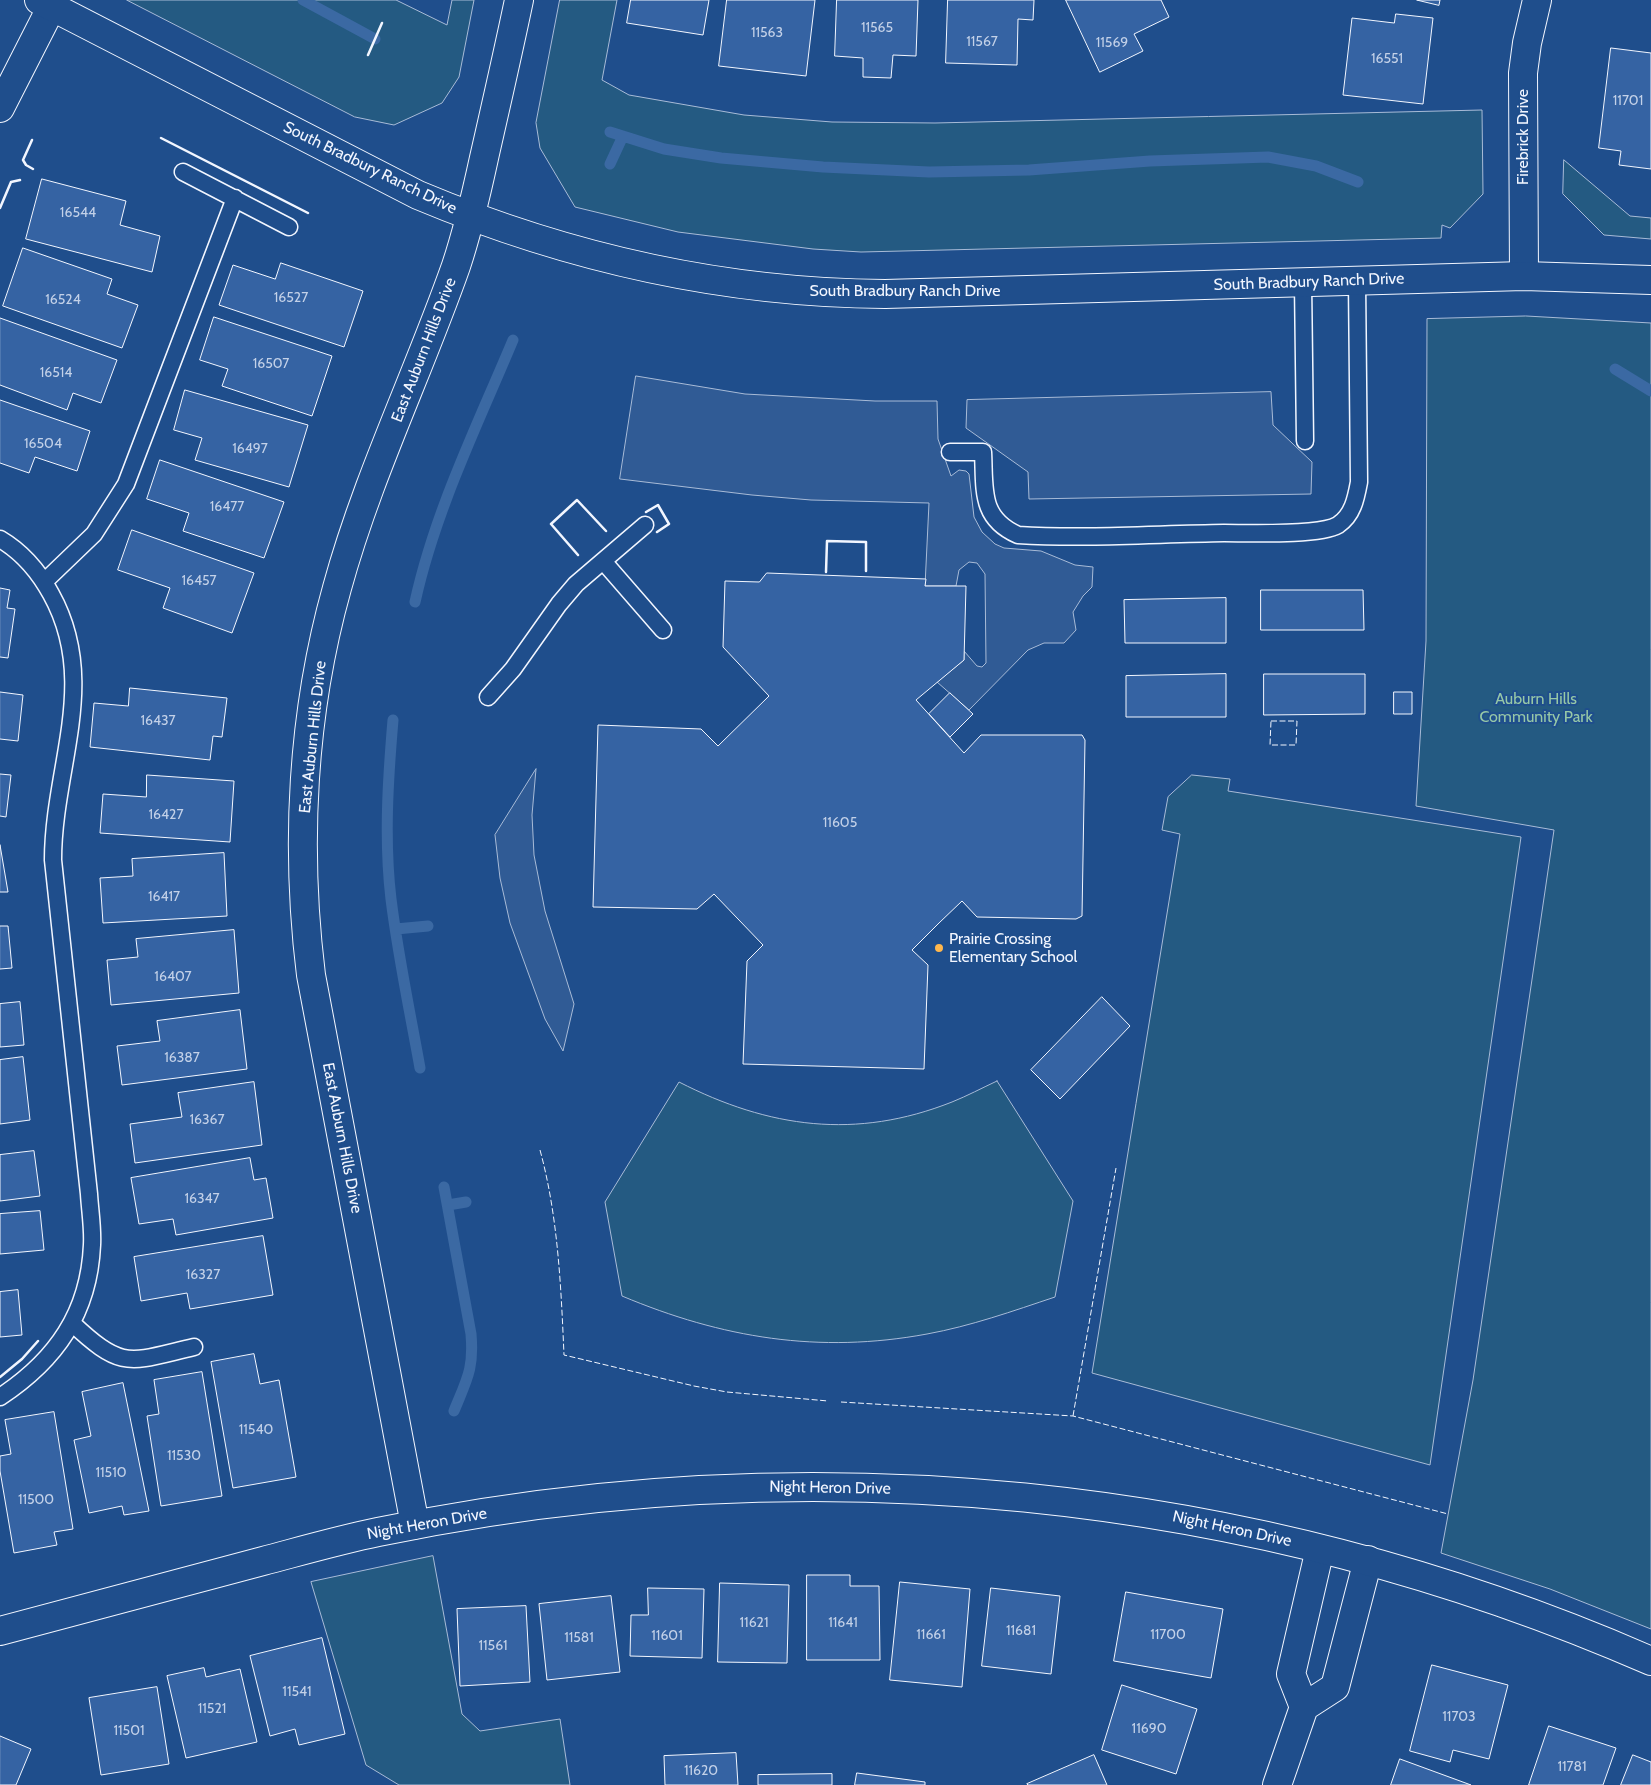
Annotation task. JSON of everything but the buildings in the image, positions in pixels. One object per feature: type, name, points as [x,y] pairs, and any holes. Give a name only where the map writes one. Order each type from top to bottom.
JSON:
[{"type":"street","name":"East Auburn Hills Drive","points":[[414,1525],[311,974],[303,886],[304,788],[314,699],[337,589],[355,531],[456,266],[472,218],[519,0]]},
{"type":"street","name":"Firebrick Drive","points":[[1524,276],[1523,73],[1527,43],[1537,0]]},
{"type":"street","name":"South Bradbury Ranch Drive","points":[[45,3],[418,195],[472,218],[547,242],[642,267],[718,281],[840,294],[1524,276],[1651,280]]},
{"type":"street","points":[[0,108],[45,3]]},
{"type":"street","name":"Night Heron Drive","points":[[0,1631],[289,1554],[414,1525],[582,1499],[686,1489],[849,1487],[974,1493],[1113,1507],[1217,1525],[1368,1560],[1531,1612],[1651,1661]]},
{"type":"street","points":[[1304,1707],[1291,1674],[1320,1549]]},
{"type":"street","points":[[1277,1785],[1304,1707],[1335,1687],[1368,1560]]},
{"type":"lane","points":[[183,172],[289,227]]},
{"type":"lane","points":[[44,582],[94,534],[126,484],[235,198]]},
{"type":"lane","points":[[950,452],[983,452],[986,499],[992,516],[1002,528],[1018,535],[1259,533],[1321,530],[1337,525],[1346,517],[1355,502],[1359,482],[1357,281]]},
{"type":"lane","points":[[1303,282],[1305,441]]},
{"type":"lane","points":[[488,697],[513,669],[559,604],[576,584],[645,526]]},
{"type":"lane","points":[[0,538],[24,558],[44,582],[65,623],[75,682],[53,839],[57,905],[76,1063],[92,1243],[88,1278],[72,1323],[47,1359],[28,1377],[0,1397]]},
{"type":"lane","points":[[603,561],[662,630]]},
{"type":"lane","points":[[72,1323],[96,1345],[120,1358],[142,1359],[194,1347]]},
{"type":"green space","points":[[127,0],[396,0],[447,25],[452,0],[474,0],[459,77],[442,103],[394,125],[355,117]]},
{"type":"green space","points":[[560,0],[617,0],[602,80],[629,95],[744,115],[832,122],[935,123],[1482,110],[1483,194],[1450,228],[1442,225],[1441,238],[861,252],[813,249],[678,232],[575,207],[540,148],[536,123]]},
{"type":"green space","points":[[1564,160],[1630,216],[1651,218],[1651,239],[1604,235],[1563,194]]},
{"type":"green space","name":"Auburn Hills Community Park","points":[[1526,316],[1651,323],[1651,1629],[1550,1589],[1441,1553],[1473,1380],[1554,830],[1416,806],[1426,641],[1427,319]]},
{"type":"green space","points":[[1192,775],[1230,779],[1228,791],[1521,837],[1430,1465],[1092,1373],[1180,834],[1162,830],[1168,797]]},
{"type":"green space","points":[[997,1081],[1073,1201],[1055,1297],[992,1318],[927,1334],[887,1340],[809,1342],[734,1332],[659,1311],[622,1296],[605,1202],[679,1082],[713,1098],[746,1110],[780,1119],[813,1124],[847,1124],[882,1121],[916,1114],[952,1102]]},
{"type":"green space","points":[[433,1556],[462,1714],[480,1731],[560,1719],[570,1785],[399,1785],[366,1765],[311,1582]]},
{"type":"shaded area","points":[[636,376],[745,394],[875,401],[937,401],[938,439],[951,476],[959,470],[966,471],[969,474],[974,517],[982,532],[995,544],[1004,548],[1041,551],[1075,565],[1093,567],[1092,587],[1083,596],[1073,612],[1076,630],[1064,643],[1044,643],[1028,650],[969,710],[937,682],[964,660],[964,651],[977,666],[982,667],[986,663],[985,574],[977,563],[969,562],[959,570],[956,586],[925,586],[929,503],[811,500],[620,479]]},
{"type":"shaded area","points":[[1271,392],[1273,425],[1312,462],[1311,494],[1029,499],[1028,472],[966,428],[967,400]]},
{"type":"shaded area","points":[[536,769],[532,815],[534,855],[545,911],[574,1004],[563,1051],[545,1019],[510,923],[500,878],[495,835]]},
{"type":"waterway","points":[[303,0],[375,39]]},
{"type":"waterway","points":[[610,132],[664,149],[721,158],[823,167],[929,172],[1029,170],[1150,161],[1268,157],[1316,166],[1358,182]]},
{"type":"waterway","points":[[610,164],[623,136]]},
{"type":"waterway","points":[[415,602],[423,568],[445,502],[513,340]]},
{"type":"waterway","points":[[1615,369],[1651,391]]},
{"type":"waterway","points":[[393,720],[388,810],[389,877],[397,942],[420,1068]]},
{"type":"waterway","points":[[396,929],[428,926]]},
{"type":"waterway","points":[[444,1187],[472,1346],[468,1374],[454,1411]]},
{"type":"waterway","points":[[448,1205],[466,1202]]},
{"type":"fence","points":[[368,55],[382,23]]},
{"type":"fence","points":[[1271,721],[1297,721],[1296,745],[1270,745],[1271,721]]},
{"type":"fence","points":[[540,1150],[555,1226],[564,1355],[727,1392],[828,1401]]},
{"type":"fence","points":[[1073,1416],[1116,1168]]},
{"type":"fence","points":[[841,1402],[1073,1416],[1448,1514]]},
{"type":"wall","points":[[368,55],[382,23]]},
{"type":"wall","points":[[161,138],[308,213]]},
{"type":"wall","points":[[32,140],[23,160],[26,165],[33,169]]},
{"type":"wall","points":[[0,208],[11,182],[20,180]]},
{"type":"wall","points":[[578,555],[551,524],[577,500],[606,531]]},
{"type":"wall","points":[[646,512],[658,505],[669,524],[657,532]]},
{"type":"wall","points":[[826,572],[827,541],[866,542],[866,571]]},
{"type":"wall","points":[[0,1377],[22,1359],[38,1341]]},
{"type":"place","name":"Prairie Crossing Elementary School","points":[[939,948]]}]
